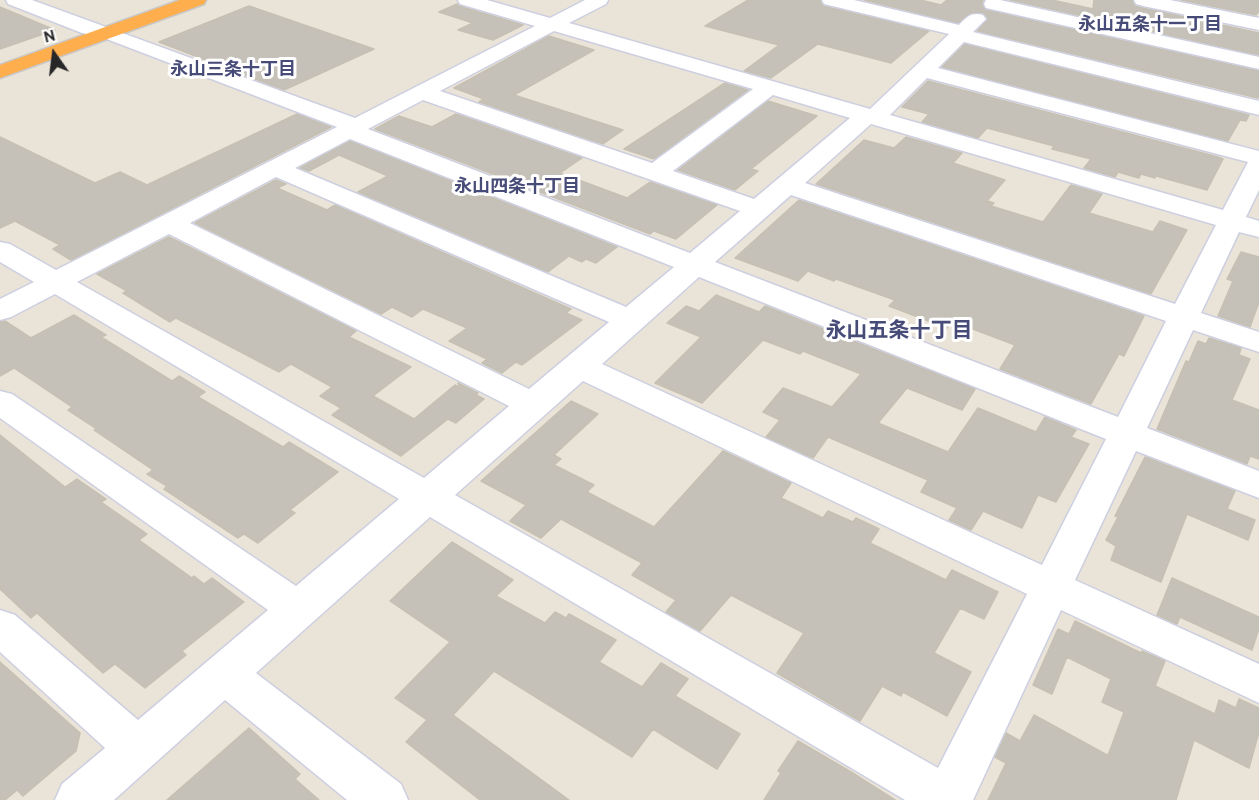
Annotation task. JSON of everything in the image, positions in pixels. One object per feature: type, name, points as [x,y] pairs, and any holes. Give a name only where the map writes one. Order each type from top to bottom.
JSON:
[{"type":"highway","points":[[0,72],[168,0]]},
{"type":"highway","points":[[0,60],[197,0]]},
{"type":"street","points":[[15,0],[352,128],[694,265],[1259,485]]},
{"type":"street","points":[[467,0],[1245,225]]},
{"type":"street","points":[[0,311],[599,0]]},
{"type":"street","points":[[831,0],[1259,108]]},
{"type":"street","points":[[1143,0],[1259,24]]},
{"type":"street","points":[[79,800],[694,265],[925,71],[996,2],[1259,63]]},
{"type":"street","points":[[925,71],[1259,158]]},
{"type":"street","points":[[656,172],[769,88]]},
{"type":"street","points":[[422,92],[759,209]]},
{"type":"street","points":[[0,250],[948,800],[1184,317],[1245,225],[1259,164]]},
{"type":"street","points":[[275,168],[631,320]]},
{"type":"street","points":[[787,185],[1259,342]]},
{"type":"street","points":[[169,223],[534,405]]},
{"type":"street","points":[[579,366],[1259,684]]},
{"type":"street","points":[[0,402],[298,609]]},
{"type":"street","points":[[0,627],[138,749]]},
{"type":"street","points":[[225,674],[384,800]]},
{"type":"building","points":[[748,0],[820,0],[823,6],[929,31],[891,63],[818,44],[771,78],[744,71],[779,45],[705,26]]},
{"type":"building","points":[[864,0],[920,0],[941,5],[947,0],[983,0],[982,5],[986,10],[1259,71],[1259,95],[1258,98],[977,31],[988,19],[983,13],[971,13],[958,23]]},
{"type":"building","points":[[1010,0],[1052,0],[1093,9],[1094,0],[1132,0],[1135,6],[1259,33],[1259,55]]},
{"type":"building","points":[[1181,0],[1259,0],[1259,11],[1256,15]]},
{"type":"building","points":[[457,4],[523,25],[493,40],[458,30],[473,23],[439,12]]},
{"type":"building","points":[[249,6],[374,49],[284,90],[159,42]]},
{"type":"building","points":[[0,7],[55,30],[0,49]]},
{"type":"building","points":[[549,36],[594,50],[514,95],[623,130],[603,144],[479,102],[484,99],[454,88]]},
{"type":"building","points":[[965,44],[1249,115],[1246,121],[1240,120],[1228,141],[942,67]]},
{"type":"building","points":[[928,81],[1223,159],[1207,190],[1156,176],[1155,178],[1141,174],[1139,178],[1118,172],[1115,177],[1084,168],[1091,159],[1052,149],[1054,146],[987,128],[978,138],[922,122],[929,114],[902,107]]},
{"type":"building","points":[[725,83],[748,90],[654,159],[624,149]]},
{"type":"building","points":[[768,101],[817,116],[751,169],[758,171],[735,190],[678,170]]},
{"type":"building","points":[[297,114],[331,127],[71,260],[53,249],[60,245],[15,221],[0,228],[0,137],[95,183],[120,172],[147,185]]},
{"type":"building","points":[[456,114],[582,158],[560,173],[627,198],[650,182],[717,205],[676,239],[654,231],[650,234],[375,129],[399,116],[432,127]]},
{"type":"building","points":[[906,137],[962,153],[953,163],[1005,180],[987,201],[994,203],[991,206],[1043,222],[1071,185],[1102,194],[1089,213],[1153,232],[1160,221],[1187,230],[1151,294],[816,184],[864,140],[894,148]]},
{"type":"building","points":[[350,141],[617,247],[596,263],[586,259],[582,262],[569,256],[548,272],[358,192],[388,176],[339,155],[309,171],[300,168]]},
{"type":"building","points":[[276,180],[286,184],[277,188],[327,210],[335,205],[571,309],[566,313],[582,320],[522,365],[516,362],[502,373],[482,363],[487,359],[449,341],[467,328],[423,309],[412,317],[392,307],[381,314],[195,223]]},
{"type":"building","points":[[799,200],[1144,316],[1124,356],[1119,354],[1091,404],[1000,369],[1015,345],[952,321],[947,328],[889,306],[895,300],[836,279],[834,281],[808,271],[798,281],[735,258]]},
{"type":"building","points":[[169,237],[356,331],[349,337],[411,367],[373,396],[414,419],[455,385],[460,388],[458,383],[478,393],[476,395],[484,399],[456,423],[448,419],[401,456],[332,415],[341,408],[320,396],[332,387],[291,364],[279,372],[176,318],[170,322],[123,293],[127,291],[97,274]]},
{"type":"building","points":[[1241,252],[1259,257],[1259,302],[1250,327],[1218,316],[1233,281],[1227,279]]},
{"type":"building","points":[[716,295],[759,312],[765,306],[975,389],[962,410],[907,388],[878,423],[948,452],[978,408],[1036,432],[1045,417],[1076,430],[1071,437],[1089,444],[1056,502],[1038,495],[1022,528],[983,511],[971,530],[949,520],[957,508],[921,492],[928,480],[828,437],[813,458],[766,437],[780,420],[763,412],[783,388],[832,407],[861,374],[803,351],[800,354],[763,340],[702,403],[655,383],[701,337],[667,323],[686,306],[699,311]]},
{"type":"building","points":[[74,315],[106,335],[101,337],[172,381],[179,376],[205,392],[198,397],[283,447],[289,442],[338,472],[290,510],[295,513],[258,543],[244,534],[238,538],[164,489],[167,486],[147,474],[153,470],[68,410],[72,407],[14,368],[0,376],[0,322],[5,321],[31,338]]},
{"type":"building","points":[[1209,338],[1241,348],[1239,355],[1250,359],[1232,400],[1259,410],[1259,459],[1250,456],[1247,464],[1157,429],[1186,361],[1189,362],[1198,341],[1206,344]]},
{"type":"building","points":[[571,401],[598,414],[554,455],[561,459],[554,465],[594,485],[587,492],[654,527],[723,451],[791,483],[781,498],[823,518],[828,511],[853,522],[856,518],[879,529],[870,543],[946,580],[952,570],[998,592],[984,619],[960,608],[934,653],[971,672],[947,716],[903,692],[901,696],[882,686],[860,721],[777,673],[804,633],[731,595],[700,631],[666,612],[676,600],[632,575],[642,563],[561,519],[541,538],[510,521],[526,505],[481,481]]},
{"type":"building","points":[[0,435],[65,487],[77,479],[106,499],[101,502],[147,534],[139,540],[192,578],[194,576],[204,584],[212,578],[244,602],[182,651],[186,655],[145,688],[115,664],[103,673],[37,613],[31,618],[0,589]]},
{"type":"building","points":[[1145,457],[1235,491],[1227,509],[1255,520],[1248,540],[1187,514],[1161,582],[1111,560],[1116,546],[1106,540],[1118,517],[1115,516]]},
{"type":"building","points":[[452,542],[513,580],[496,596],[545,623],[555,612],[566,618],[569,614],[616,640],[599,662],[642,687],[661,663],[688,679],[675,696],[740,734],[717,769],[653,729],[632,757],[494,671],[453,715],[569,800],[480,800],[406,742],[427,720],[395,698],[450,642],[390,601]]},
{"type":"building","points":[[1172,578],[1259,617],[1259,628],[1252,650],[1180,617],[1177,624],[1157,615]]},
{"type":"building","points":[[1075,621],[1141,653],[1142,651],[1165,661],[1155,686],[1215,714],[1219,700],[1236,708],[1239,699],[1259,708],[1259,732],[1249,768],[1194,740],[1176,800],[988,800],[1006,763],[995,757],[1006,733],[1020,741],[1034,715],[1107,755],[1109,753],[1124,712],[1102,702],[1111,679],[1067,657],[1052,694],[1033,685],[1058,629],[1069,634]]},
{"type":"building","points":[[0,662],[80,733],[76,751],[23,796],[17,790],[5,800],[0,800]]},
{"type":"building","points":[[249,728],[300,774],[295,779],[319,800],[167,800]]},
{"type":"building","points":[[798,741],[895,800],[764,800],[781,773],[778,771]]},
{"type":"district","name":"永山五条十一丁目","points":[[1150,25]]},
{"type":"district","name":"永山三条十丁目","points":[[233,70]]},
{"type":"district","name":"永山四条十丁目","points":[[517,187]]},
{"type":"district","name":"永山五条十丁目","points":[[899,331]]}]
